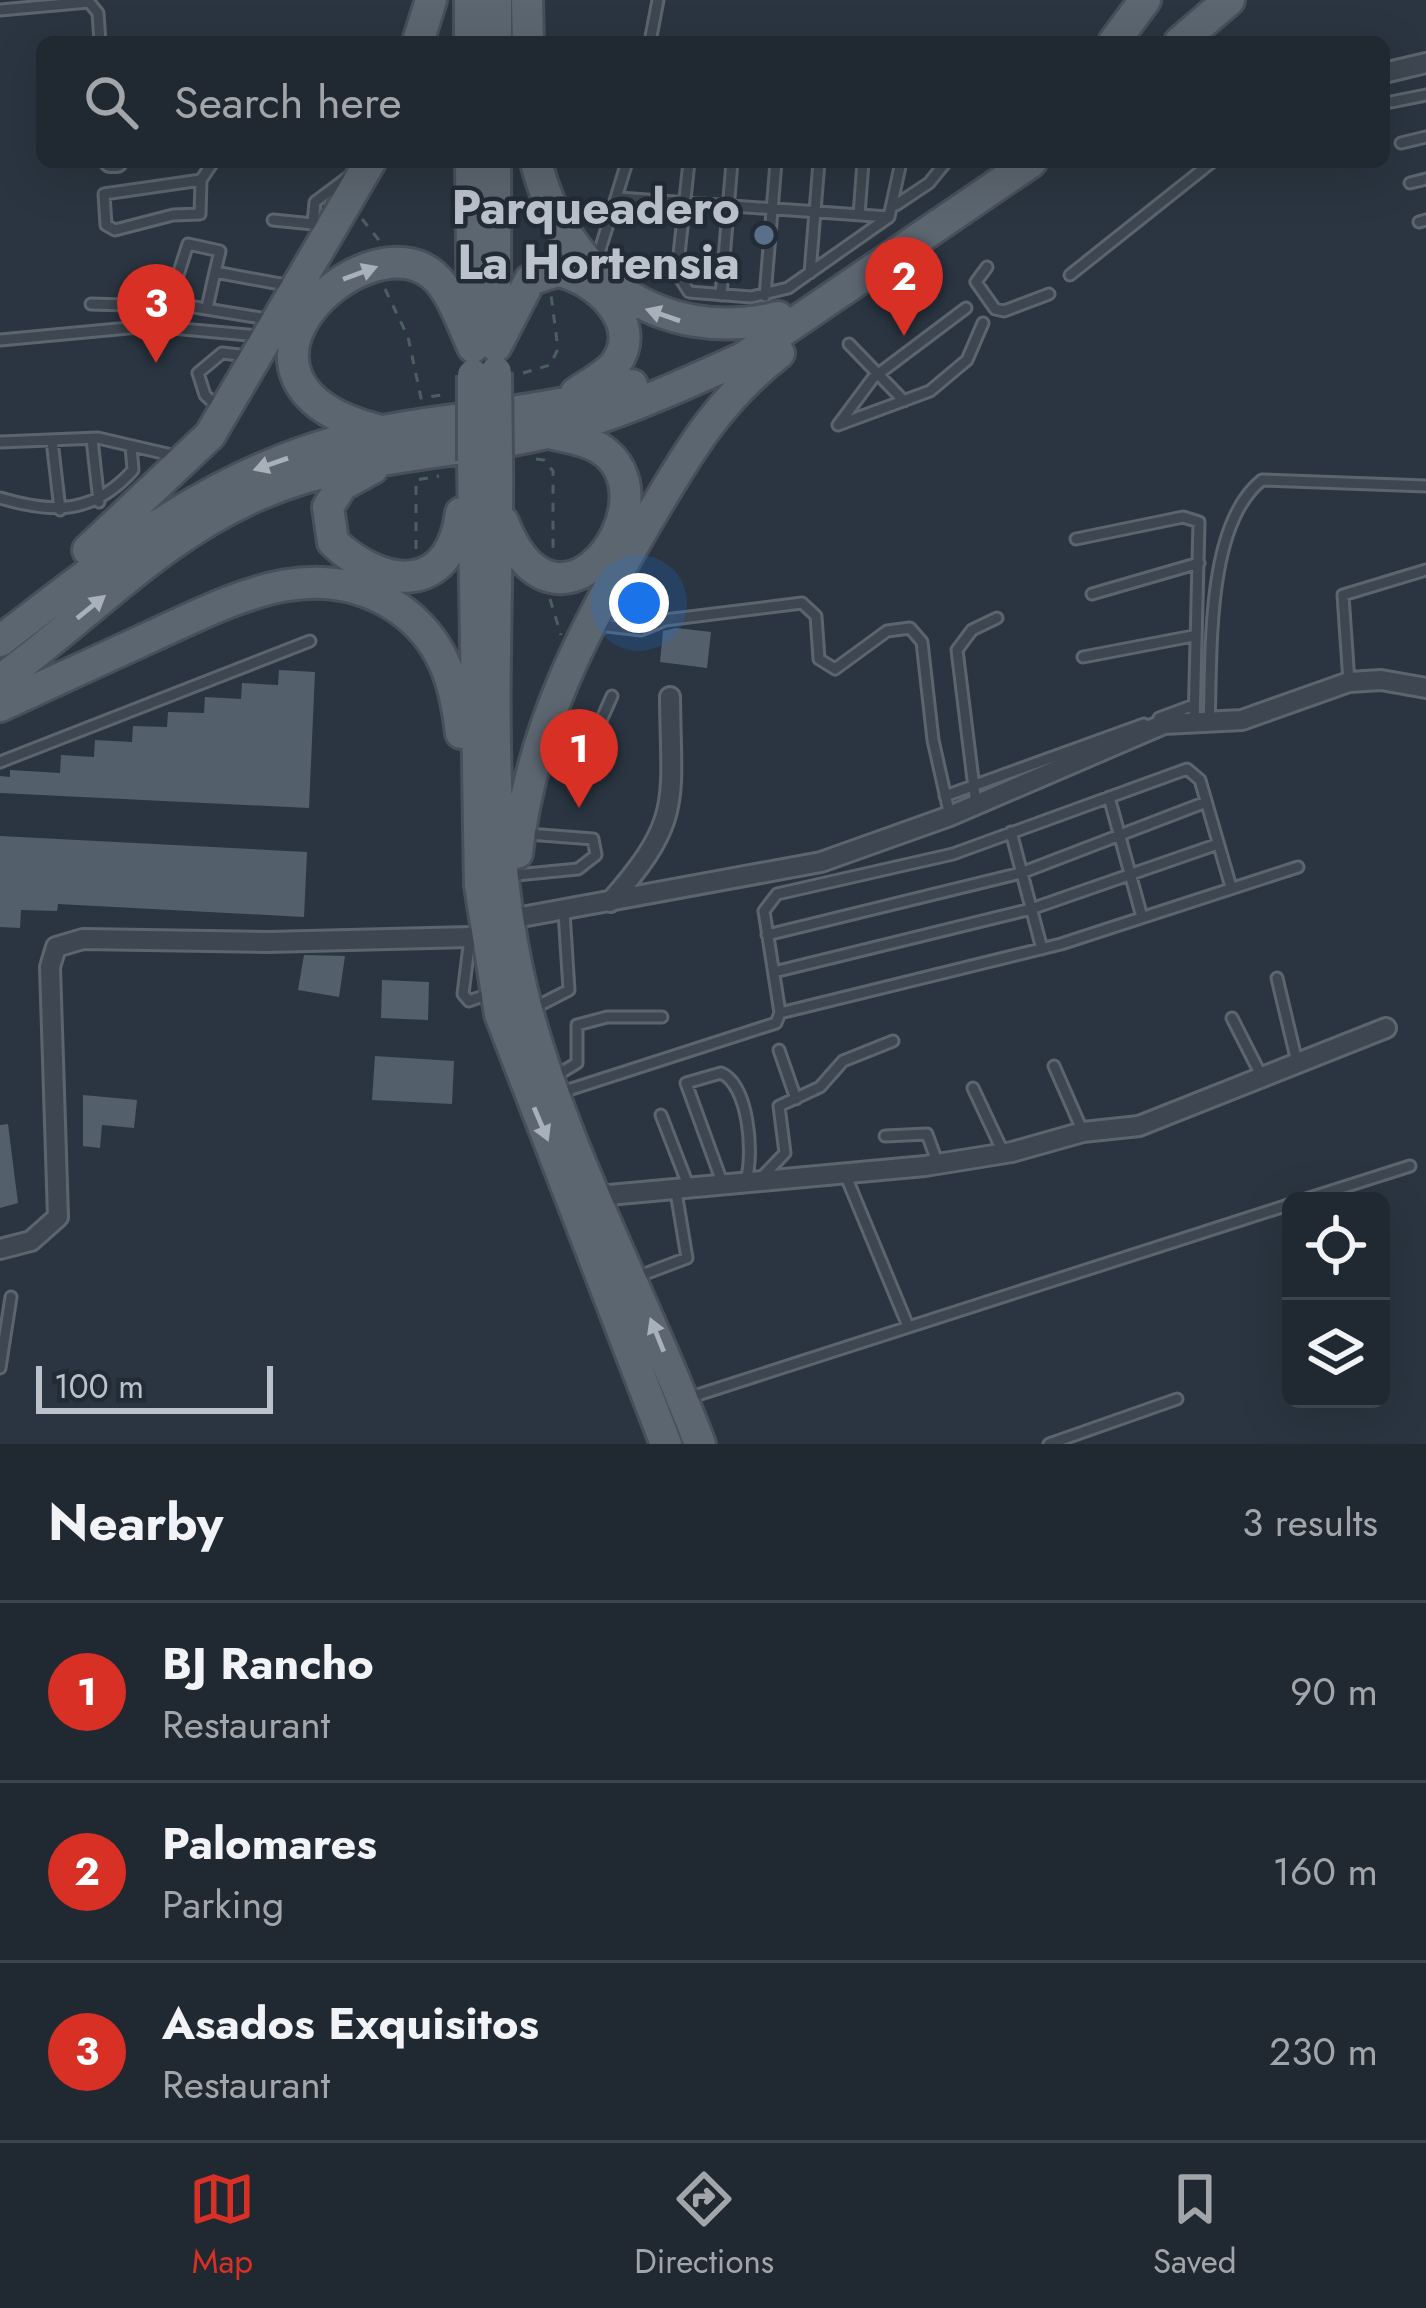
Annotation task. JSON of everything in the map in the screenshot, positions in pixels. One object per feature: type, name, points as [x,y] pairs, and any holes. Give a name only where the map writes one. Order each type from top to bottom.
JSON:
[{"type":"main road","points":[[420,36],[431,0]]},
{"type":"main road","points":[[470,0],[470,36]]},
{"type":"main road","points":[[496,0],[496,36]]},
{"type":"main road","points":[[527,0],[528,36]]},
{"type":"main road","points":[[1118,36],[1145,0]]},
{"type":"main road","points":[[1187,36],[1229,0]]},
{"type":"main road","points":[[0,623],[191,459],[225,414],[269,338],[321,228],[348,201],[367,168]]},
{"type":"main road","points":[[472,168],[492,363]]},
{"type":"main road","points":[[495,168],[492,363],[485,463],[480,885],[504,1007],[561,1078],[598,1196],[700,1444]]},
{"type":"main road","points":[[538,168],[554,214],[594,268],[632,302],[674,320],[731,326],[836,283],[988,168]]},
{"type":"main road","points":[[0,641],[122,547],[209,491],[273,462],[389,444],[545,432],[613,412],[743,358],[906,252],[1023,168]]},
{"type":"main road","points":[[504,1007],[519,833],[547,713],[583,634],[712,414],[906,252]]},
{"type":"main road","points":[[389,444],[335,419],[301,388],[294,370],[297,333],[324,295],[366,269],[412,264],[442,285],[492,363]]},
{"type":"main road","points":[[492,363],[530,280],[557,271],[597,287],[618,315],[622,347],[616,362],[564,402]]},
{"type":"main road","points":[[0,680],[200,526],[257,494],[389,444],[655,377],[771,306]]},
{"type":"main road","points":[[485,463],[497,508],[519,559],[535,574],[557,580],[586,571],[617,534],[627,492],[615,461],[602,448],[545,432]]},
{"type":"main road","points":[[389,444],[342,485],[328,507],[332,542],[370,572],[394,576],[434,570],[446,561],[485,463]]},
{"type":"main road","points":[[497,508],[498,769],[514,928]]},
{"type":"main road","points":[[0,706],[256,590],[325,582],[376,595],[416,621],[449,668],[463,756],[463,857],[471,937],[504,1007],[666,1444]]},
{"type":"street","points":[[1390,72],[1426,63]]},
{"type":"street","points":[[514,928],[564,908],[785,873],[1141,732],[1199,717],[1242,720],[1349,682],[1381,680],[1426,688]]},
{"type":"street","points":[[610,902],[653,853],[670,807],[670,697]]},
{"type":"street","points":[[0,1250],[31,1241],[58,1217],[50,967],[56,946],[83,939],[267,942],[471,937]]},
{"type":"street","points":[[598,1196],[757,1174],[845,1174],[938,1165],[1004,1154],[1084,1132],[1139,1126],[1386,1028]]},
{"type":"lane","points":[[651,36],[658,0]]},
{"type":"lane","points":[[0,10],[89,2],[98,13],[100,36]]},
{"type":"lane","points":[[1391,102],[1426,95]]},
{"type":"lane","points":[[1401,143],[1426,137]]},
{"type":"lane","points":[[202,180],[104,194],[106,225],[115,230],[173,214],[200,214],[202,180],[209,168]]},
{"type":"lane","points":[[273,220],[321,228],[315,202],[361,168]]},
{"type":"lane","points":[[594,268],[626,168]]},
{"type":"lane","points":[[687,168],[677,273],[681,284],[689,292],[771,306]]},
{"type":"lane","points":[[722,295],[732,168]]},
{"type":"lane","points":[[771,306],[770,209],[775,168]]},
{"type":"lane","points":[[810,273],[818,168]]},
{"type":"lane","points":[[859,215],[862,168]]},
{"type":"lane","points":[[771,306],[889,217],[896,205],[901,168]]},
{"type":"lane","points":[[896,205],[929,183],[941,168]]},
{"type":"lane","points":[[1070,275],[1204,168]]},
{"type":"lane","points":[[1410,183],[1426,179]]},
{"type":"lane","points":[[619,198],[889,217]]},
{"type":"lane","points":[[168,306],[188,244],[220,251],[207,308]]},
{"type":"lane","points":[[987,267],[976,282],[994,309],[1004,311],[1049,294]]},
{"type":"lane","points":[[215,272],[296,287]]},
{"type":"lane","points":[[91,304],[207,308],[269,338]]},
{"type":"lane","points":[[966,308],[878,374],[838,425],[930,391],[967,360],[983,323]]},
{"type":"lane","points":[[0,340],[149,326],[269,338]]},
{"type":"lane","points":[[225,414],[200,385],[203,365],[222,353],[269,338]]},
{"type":"lane","points":[[849,344],[904,401]]},
{"type":"lane","points":[[0,442],[92,439],[191,459]]},
{"type":"lane","points":[[92,439],[99,502]]},
{"type":"lane","points":[[52,440],[60,510]]},
{"type":"lane","points":[[0,498],[60,510],[99,502],[133,470],[131,446]]},
{"type":"lane","points":[[1199,717],[1227,526],[1250,490],[1262,480],[1426,487]]},
{"type":"lane","points":[[1076,539],[1194,517],[1199,522],[1193,636],[1199,717]]},
{"type":"lane","points":[[1092,594],[1199,563]]},
{"type":"lane","points":[[1349,682],[1343,595],[1426,570]]},
{"type":"lane","points":[[583,634],[641,630],[665,620],[717,618],[796,602],[813,610],[819,659],[836,669],[887,631],[910,628],[922,642],[948,806]]},
{"type":"lane","points":[[974,795],[957,650],[972,630],[997,618]]},
{"type":"lane","points":[[1083,657],[1193,636]]},
{"type":"lane","points":[[0,762],[310,641]]},
{"type":"lane","points":[[547,713],[600,723],[612,696]]},
{"type":"lane","points":[[780,1013],[764,911],[777,894],[902,867],[1187,769],[1200,780],[1231,887]]},
{"type":"lane","points":[[1109,797],[1142,917]]},
{"type":"lane","points":[[767,934],[1022,873],[1207,802]]},
{"type":"lane","points":[[1011,832],[1042,949]]},
{"type":"lane","points":[[516,875],[578,869],[596,855],[592,839],[582,835],[519,833]]},
{"type":"lane","points":[[774,973],[1031,909],[1218,844]]},
{"type":"lane","points":[[561,1078],[596,1081],[768,1028],[780,1013],[1042,949],[1298,867]]},
{"type":"lane","points":[[504,1007],[569,990],[564,908]]},
{"type":"lane","points":[[1277,978],[1297,1062]]},
{"type":"lane","points":[[561,1078],[577,1025],[607,1017],[662,1017]]},
{"type":"lane","points":[[1232,1018],[1262,1077]]},
{"type":"lane","points":[[757,1174],[787,1143],[779,1106],[820,1088],[843,1060],[893,1041]]},
{"type":"lane","points":[[779,1050],[796,1100]]},
{"type":"lane","points":[[1054,1066],[1084,1132]]},
{"type":"lane","points":[[722,1182],[686,1083],[721,1073],[731,1078],[757,1174]]},
{"type":"lane","points":[[561,1078],[596,1081]]},
{"type":"lane","points":[[973,1088],[1004,1154]]},
{"type":"lane","points":[[634,1278],[687,1258],[681,1186],[661,1115]]},
{"type":"lane","points":[[884,1136],[927,1134],[938,1165]]},
{"type":"lane","points":[[1328,1192],[1410,1166]]},
{"type":"lane","points":[[845,1174],[908,1326]]},
{"type":"lane","points":[[683,1399],[1282,1207]]},
{"type":"lane","points":[[0,1368],[11,1297]]},
{"type":"lane","points":[[1048,1444],[1177,1399]]},
{"type":"path","points":[[348,201],[383,245]]},
{"type":"path","points":[[385,287],[408,337],[421,398],[442,395]]},
{"type":"path","points":[[492,363],[550,365],[558,349],[549,287]]},
{"type":"path","points":[[416,557],[416,480],[485,463],[544,460],[553,471],[553,561]]},
{"type":"path","points":[[550,590],[555,628],[583,634]]},
{"type":"building","points":[[663,631],[711,632],[707,668],[660,662]]},
{"type":"building","points":[[279,670],[315,672],[309,808],[0,793],[0,776],[10,777],[10,770],[60,773],[61,755],[94,757],[95,740],[132,742],[133,726],[167,727],[168,712],[204,713],[205,697],[241,699],[242,683],[278,685]]},
{"type":"building","points":[[0,836],[307,852],[304,917],[58,904],[57,911],[21,910],[20,928],[0,927]]},
{"type":"building","points":[[304,955],[345,956],[339,997],[298,990]]},
{"type":"building","points":[[382,980],[429,982],[428,1020],[381,1018]]},
{"type":"building","points":[[375,1056],[454,1061],[452,1104],[372,1100]]},
{"type":"building","points":[[83,1095],[137,1100],[134,1128],[102,1125],[100,1148],[83,1146]]},
{"type":"building","points":[[8,1124],[18,1203],[0,1208],[0,1125]]},
{"type":"place","name":"Parqueadero La Hortensia","points":[[764,235]]},
{"type":"place","name":"Palomares","points":[[904,336]]},
{"type":"place","name":"Asados Exquisitos","points":[[156,363]]},
{"type":"place","name":"BJ Rancho","points":[[579,808]]}]
